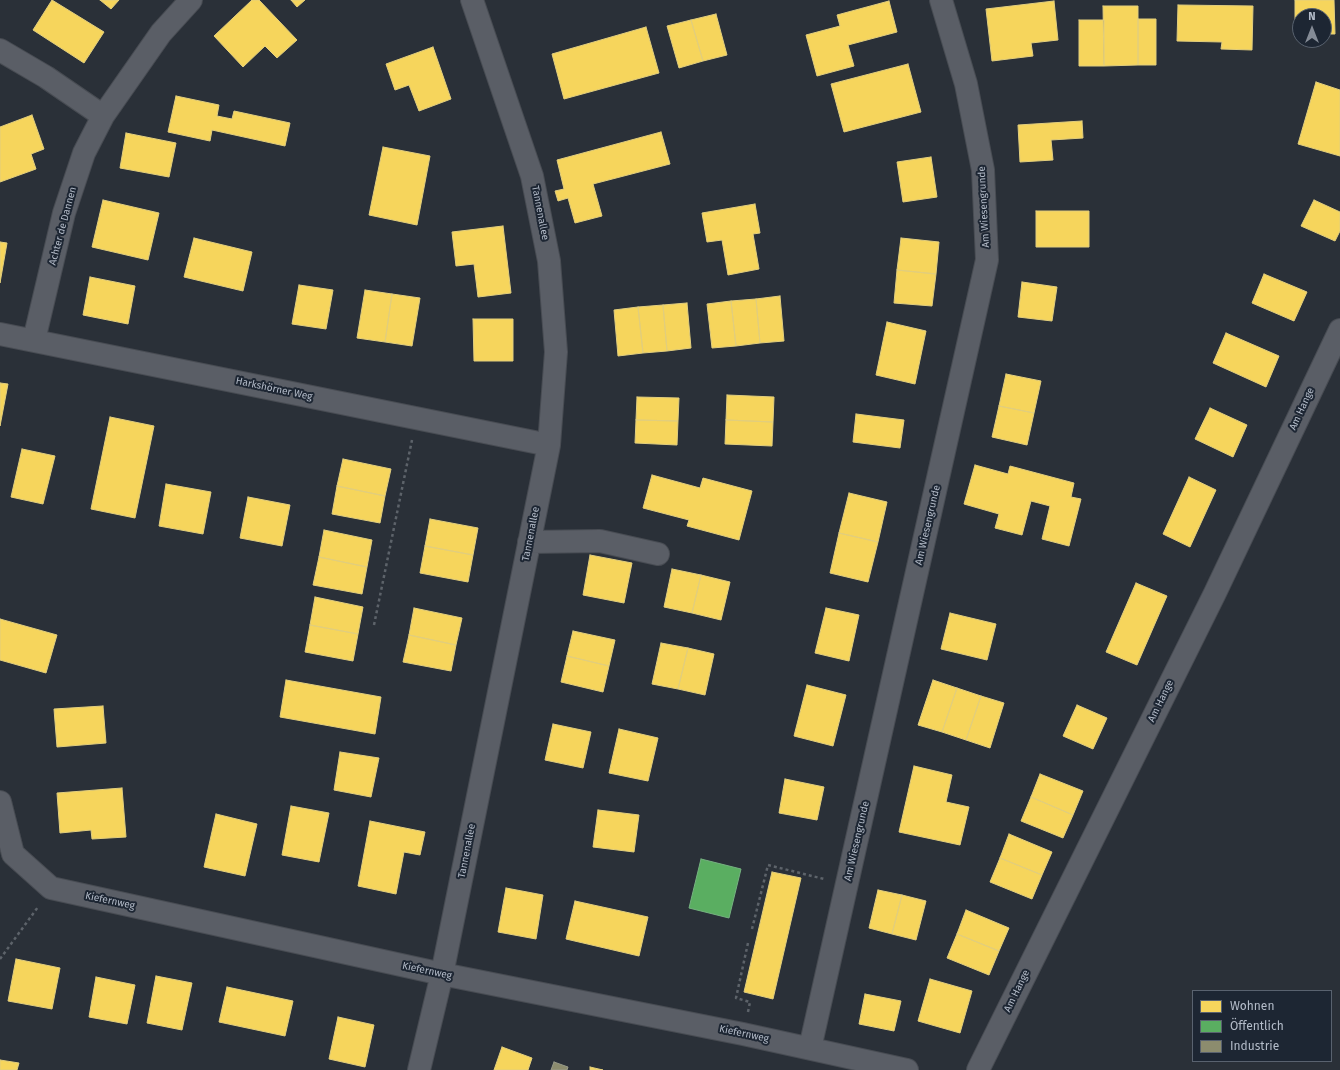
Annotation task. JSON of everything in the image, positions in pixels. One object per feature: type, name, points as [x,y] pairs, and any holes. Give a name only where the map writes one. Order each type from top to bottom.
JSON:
[{"type":"street","name":"Achter de Dannen","points":[[34,340],[64,213],[84,152],[103,116],[161,33],[191,0]]},
{"type":"street","name":"Tannenallee","points":[[418,1070],[442,974],[549,445],[556,352],[549,261],[532,176],[472,0]]},
{"type":"street","name":"Am Wiesengrunde","points":[[810,1048],[987,260],[983,170],[966,84],[941,0]]},
{"type":"street","points":[[0,50],[46,77],[103,116]]},
{"type":"street","name":"Am Hange","points":[[978,1070],[1215,593],[1340,330]]},
{"type":"street","name":"Harkshörner Weg","points":[[0,334],[549,445]]},
{"type":"street","points":[[530,542],[600,541],[658,554]]},
{"type":"street","name":"Kiefernweg","points":[[0,802],[13,854],[51,888],[442,974],[810,1048],[907,1070]]},
{"type":"path","points":[[374,626],[416,418]]},
{"type":"path","points":[[752,929],[768,865],[847,884]]},
{"type":"path","points":[[0,959],[51,888]]},
{"type":"path","points":[[742,1034],[750,1002],[736,998],[748,943]]},
{"type":"building: Wohnen","points":[[52,0],[104,32],[84,63],[33,30]]},
{"type":"building: Wohnen","points":[[100,0],[119,0],[111,9]]},
{"type":"building: Wohnen","points":[[252,0],[259,0],[297,40],[277,58],[265,46],[243,67],[214,36]]},
{"type":"building: Wohnen","points":[[291,0],[305,0],[297,7]]},
{"type":"building: Wohnen","points":[[1295,0],[1334,0],[1335,34],[1332,34],[1332,8],[1295,8]]},
{"type":"building: Wohnen","points":[[889,1],[897,32],[848,45],[854,66],[817,76],[806,35],[840,26],[837,15]]},
{"type":"building: Wohnen","points":[[1054,1],[1058,40],[1031,43],[1033,56],[992,61],[986,9]]},
{"type":"building: Wohnen","points":[[1178,5],[1253,6],[1252,50],[1221,49],[1222,42],[1177,41]]},
{"type":"building: Wohnen","points":[[1103,6],[1138,6],[1138,65],[1104,66]]},
{"type":"building: Wohnen","points":[[716,14],[727,55],[703,61],[691,20]]},
{"type":"building: Wohnen","points":[[1138,19],[1156,19],[1156,65],[1138,65]]},
{"type":"building: Wohnen","points":[[691,20],[703,61],[679,68],[667,26]]},
{"type":"building: Wohnen","points":[[1079,20],[1104,20],[1104,66],[1079,66]]},
{"type":"building: Wohnen","points":[[646,27],[659,73],[564,99],[552,54]]},
{"type":"building: Wohnen","points":[[433,47],[451,99],[419,111],[409,85],[395,90],[386,64]]},
{"type":"building: Wohnen","points":[[908,64],[921,112],[844,132],[831,84]]},
{"type":"building: Wohnen","points":[[1316,82],[1340,90],[1340,156],[1298,144]]},
{"type":"building: Wohnen","points":[[176,96],[219,105],[217,116],[232,119],[234,111],[290,123],[285,146],[212,130],[210,141],[168,132]]},
{"type":"building: Wohnen","points":[[32,115],[44,149],[31,154],[36,169],[0,182],[0,127]]},
{"type":"building: Wohnen","points":[[1082,121],[1083,138],[1051,140],[1053,160],[1020,162],[1018,125]]},
{"type":"building: Wohnen","points":[[661,132],[670,164],[593,184],[602,216],[575,223],[568,198],[558,201],[555,191],[564,189],[557,160]]},
{"type":"building: Wohnen","points":[[126,133],[176,143],[169,177],[120,168]]},
{"type":"building: Wohnen","points":[[383,147],[430,156],[417,225],[369,215]]},
{"type":"building: Wohnen","points":[[931,157],[937,197],[903,202],[897,162]]},
{"type":"building: Wohnen","points":[[103,200],[159,213],[148,260],[92,247]]},
{"type":"building: Wohnen","points":[[1314,200],[1340,212],[1340,231],[1335,241],[1301,226]]},
{"type":"building: Wohnen","points":[[755,204],[760,233],[753,234],[759,269],[728,275],[722,240],[707,242],[702,213]]},
{"type":"building: Wohnen","points":[[1036,211],[1089,211],[1089,247],[1036,247]]},
{"type":"building: Wohnen","points":[[503,226],[511,293],[478,297],[474,264],[456,266],[452,232]]},
{"type":"building: Wohnen","points":[[194,238],[252,252],[243,291],[184,277]]},
{"type":"building: Wohnen","points":[[901,238],[939,242],[936,274],[897,270]]},
{"type":"building: Wohnen","points":[[0,242],[7,243],[0,283]]},
{"type":"building: Wohnen","points":[[897,270],[936,274],[932,306],[894,303]]},
{"type":"building: Wohnen","points":[[1264,274],[1307,292],[1294,321],[1252,303]]},
{"type":"building: Wohnen","points":[[90,277],[135,286],[128,324],[83,315]]},
{"type":"building: Wohnen","points":[[1022,282],[1057,287],[1052,321],[1018,317]]},
{"type":"building: Wohnen","points":[[299,285],[333,290],[326,329],[292,324]]},
{"type":"building: Wohnen","points":[[365,290],[392,294],[385,342],[357,338]]},
{"type":"building: Wohnen","points":[[392,294],[420,298],[412,346],[385,342]]},
{"type":"building: Wohnen","points":[[780,296],[784,341],[760,343],[756,299]]},
{"type":"building: Wohnen","points":[[756,299],[760,343],[736,346],[731,301]]},
{"type":"building: Wohnen","points":[[731,301],[736,346],[712,348],[707,304]]},
{"type":"building: Wohnen","points":[[687,303],[691,348],[667,351],[663,305]]},
{"type":"building: Wohnen","points":[[663,305],[667,351],[643,353],[638,307]]},
{"type":"building: Wohnen","points":[[638,307],[643,353],[618,356],[614,310]]},
{"type":"building: Wohnen","points":[[473,319],[513,319],[513,361],[474,361]]},
{"type":"building: Wohnen","points":[[887,322],[926,331],[915,384],[876,375]]},
{"type":"building: Wohnen","points":[[1226,333],[1279,356],[1266,387],[1213,363]]},
{"type":"building: Wohnen","points":[[1006,374],[1041,381],[1034,413],[999,406]]},
{"type":"building: Wohnen","points":[[0,383],[8,384],[0,426]]},
{"type":"building: Wohnen","points":[[727,395],[774,397],[773,422],[726,420]]},
{"type":"building: Wohnen","points":[[637,397],[679,398],[678,421],[636,420]]},
{"type":"building: Wohnen","points":[[999,406],[1034,413],[1027,445],[992,437]]},
{"type":"building: Wohnen","points":[[1210,408],[1247,425],[1233,457],[1195,439]]},
{"type":"building: Wohnen","points":[[856,414],[904,420],[900,448],[853,442]]},
{"type":"building: Wohnen","points":[[110,417],[154,426],[135,518],[91,509]]},
{"type":"building: Wohnen","points":[[636,420],[678,421],[677,445],[635,443]]},
{"type":"building: Wohnen","points":[[726,420],[773,422],[772,446],[725,444]]},
{"type":"building: Wohnen","points":[[22,449],[55,456],[43,504],[11,497]]},
{"type":"building: Wohnen","points":[[343,459],[391,469],[385,496],[337,486]]},
{"type":"building: Wohnen","points":[[975,465],[1008,474],[1010,466],[1074,483],[1071,497],[1081,499],[1069,546],[1042,539],[1050,506],[1031,501],[1022,535],[995,528],[999,514],[964,504]]},
{"type":"building: Wohnen","points":[[652,475],[700,488],[703,478],[752,491],[739,540],[687,526],[689,520],[643,508]]},
{"type":"building: Wohnen","points":[[1189,477],[1216,490],[1190,547],[1163,534]]},
{"type":"building: Wohnen","points":[[166,484],[211,492],[203,534],[159,526]]},
{"type":"building: Wohnen","points":[[337,486],[385,496],[380,523],[332,514]]},
{"type":"building: Wohnen","points":[[849,493],[887,502],[878,542],[839,533]]},
{"type":"building: Wohnen","points":[[248,497],[290,505],[282,546],[240,538]]},
{"type":"building: Wohnen","points":[[430,519],[478,528],[473,555],[425,546]]},
{"type":"building: Wohnen","points":[[324,530],[372,540],[367,567],[319,557]]},
{"type":"building: Wohnen","points":[[839,533],[878,542],[868,582],[830,573]]},
{"type":"building: Wohnen","points":[[425,546],[473,555],[468,582],[420,573]]},
{"type":"building: Wohnen","points":[[590,555],[632,563],[624,603],[583,595]]},
{"type":"building: Wohnen","points":[[319,557],[367,567],[362,594],[313,585]]},
{"type":"building: Wohnen","points":[[672,569],[701,575],[692,613],[664,607]]},
{"type":"building: Wohnen","points":[[701,575],[730,582],[721,620],[692,613]]},
{"type":"building: Wohnen","points":[[1136,583],[1167,596],[1137,665],[1106,652]]},
{"type":"building: Wohnen","points":[[315,597],[363,607],[358,634],[310,625]]},
{"type":"building: Wohnen","points":[[414,608],[462,618],[456,645],[409,635]]},
{"type":"building: Wohnen","points":[[826,608],[859,615],[849,661],[815,653]]},
{"type":"building: Wohnen","points":[[950,613],[996,624],[987,660],[941,649]]},
{"type":"building: Wohnen","points":[[0,619],[57,635],[46,673],[0,660]]},
{"type":"building: Wohnen","points":[[310,625],[358,634],[353,661],[305,652]]},
{"type":"building: Wohnen","points":[[573,631],[615,640],[609,666],[567,656]]},
{"type":"building: Wohnen","points":[[409,635],[456,645],[451,671],[403,662]]},
{"type":"building: Wohnen","points":[[661,643],[688,648],[678,689],[652,684]]},
{"type":"building: Wohnen","points":[[688,648],[714,654],[705,695],[678,689]]},
{"type":"building: Wohnen","points":[[567,656],[609,666],[603,692],[561,682]]},
{"type":"building: Wohnen","points":[[286,680],[381,697],[375,734],[280,717]]},
{"type":"building: Wohnen","points":[[933,680],[957,688],[942,732],[918,725]]},
{"type":"building: Wohnen","points":[[807,685],[846,695],[833,746],[794,736]]},
{"type":"building: Wohnen","points":[[957,688],[981,696],[966,740],[942,732]]},
{"type":"building: Wohnen","points":[[981,696],[1004,703],[990,748],[966,740]]},
{"type":"building: Wohnen","points":[[1077,705],[1107,718],[1093,749],[1063,736]]},
{"type":"building: Wohnen","points":[[103,706],[106,743],[57,747],[54,709]]},
{"type":"building: Wohnen","points":[[553,724],[591,732],[583,768],[545,760]]},
{"type":"building: Wohnen","points":[[619,729],[658,738],[648,781],[609,773]]},
{"type":"building: Wohnen","points":[[340,752],[379,758],[371,797],[334,790]]},
{"type":"building: Wohnen","points":[[914,766],[952,775],[946,802],[969,807],[960,845],[899,832]]},
{"type":"building: Wohnen","points":[[1040,774],[1083,791],[1073,815],[1031,797]]},
{"type":"building: Wohnen","points":[[785,779],[824,787],[817,820],[779,813]]},
{"type":"building: Wohnen","points":[[122,788],[126,837],[92,839],[91,830],[60,833],[57,793]]},
{"type":"building: Wohnen","points":[[1031,797],[1073,815],[1063,838],[1021,821]]},
{"type":"building: Wohnen","points":[[291,806],[329,813],[319,862],[282,855]]},
{"type":"building: Wohnen","points":[[598,810],[639,815],[634,852],[593,847]]},
{"type":"building: Wohnen","points":[[216,814],[257,824],[245,876],[204,867]]},
{"type":"building: Wohnen","points":[[370,821],[425,832],[420,855],[404,852],[396,894],[358,886]]},
{"type":"building: Wohnen","points":[[1009,834],[1052,852],[1042,875],[1000,858]]},
{"type":"building: Wohnen","points":[[1000,858],[1042,875],[1032,899],[990,882]]},
{"type":"building: Wohnen","points":[[772,872],[801,878],[773,999],[744,992]]},
{"type":"building: Wohnen","points":[[506,888],[543,895],[536,939],[498,932]]},
{"type":"building: Wohnen","points":[[878,890],[902,895],[892,934],[869,928]]},
{"type":"building: Wohnen","points":[[902,895],[926,901],[916,940],[892,934]]},
{"type":"building: Wohnen","points":[[575,901],[648,917],[639,956],[566,939]]},
{"type":"building: Wohnen","points":[[966,910],[1009,928],[999,951],[957,934]]},
{"type":"building: Wohnen","points":[[957,934],[999,951],[989,975],[947,958]]},
{"type":"building: Wohnen","points":[[16,959],[60,968],[52,1009],[8,1001]]},
{"type":"building: Wohnen","points":[[156,976],[192,983],[182,1030],[147,1023]]},
{"type":"building: Wohnen","points":[[96,977],[135,985],[127,1024],[89,1017]]},
{"type":"building: Wohnen","points":[[930,979],[972,991],[960,1033],[918,1021]]},
{"type":"building: Wohnen","points":[[227,987],[293,1001],[285,1036],[219,1022]]},
{"type":"building: Wohnen","points":[[865,994],[901,1001],[894,1031],[859,1024]]},
{"type":"building: Wohnen","points":[[338,1017],[374,1025],[365,1067],[329,1059]]},
{"type":"building: Wohnen","points":[[502,1047],[532,1058],[528,1070],[494,1070]]},
{"type":"building: Wohnen","points":[[0,1060],[19,1063],[17,1070],[0,1070]]},
{"type":"building: Wohnen","points":[[590,1067],[603,1070],[590,1070]]},
{"type":"building: Öffentlich","points":[[701,859],[741,869],[729,918],[689,908]]},
{"type":"building: Industrie","points":[[554,1062],[568,1067],[567,1070],[551,1070]]}]
